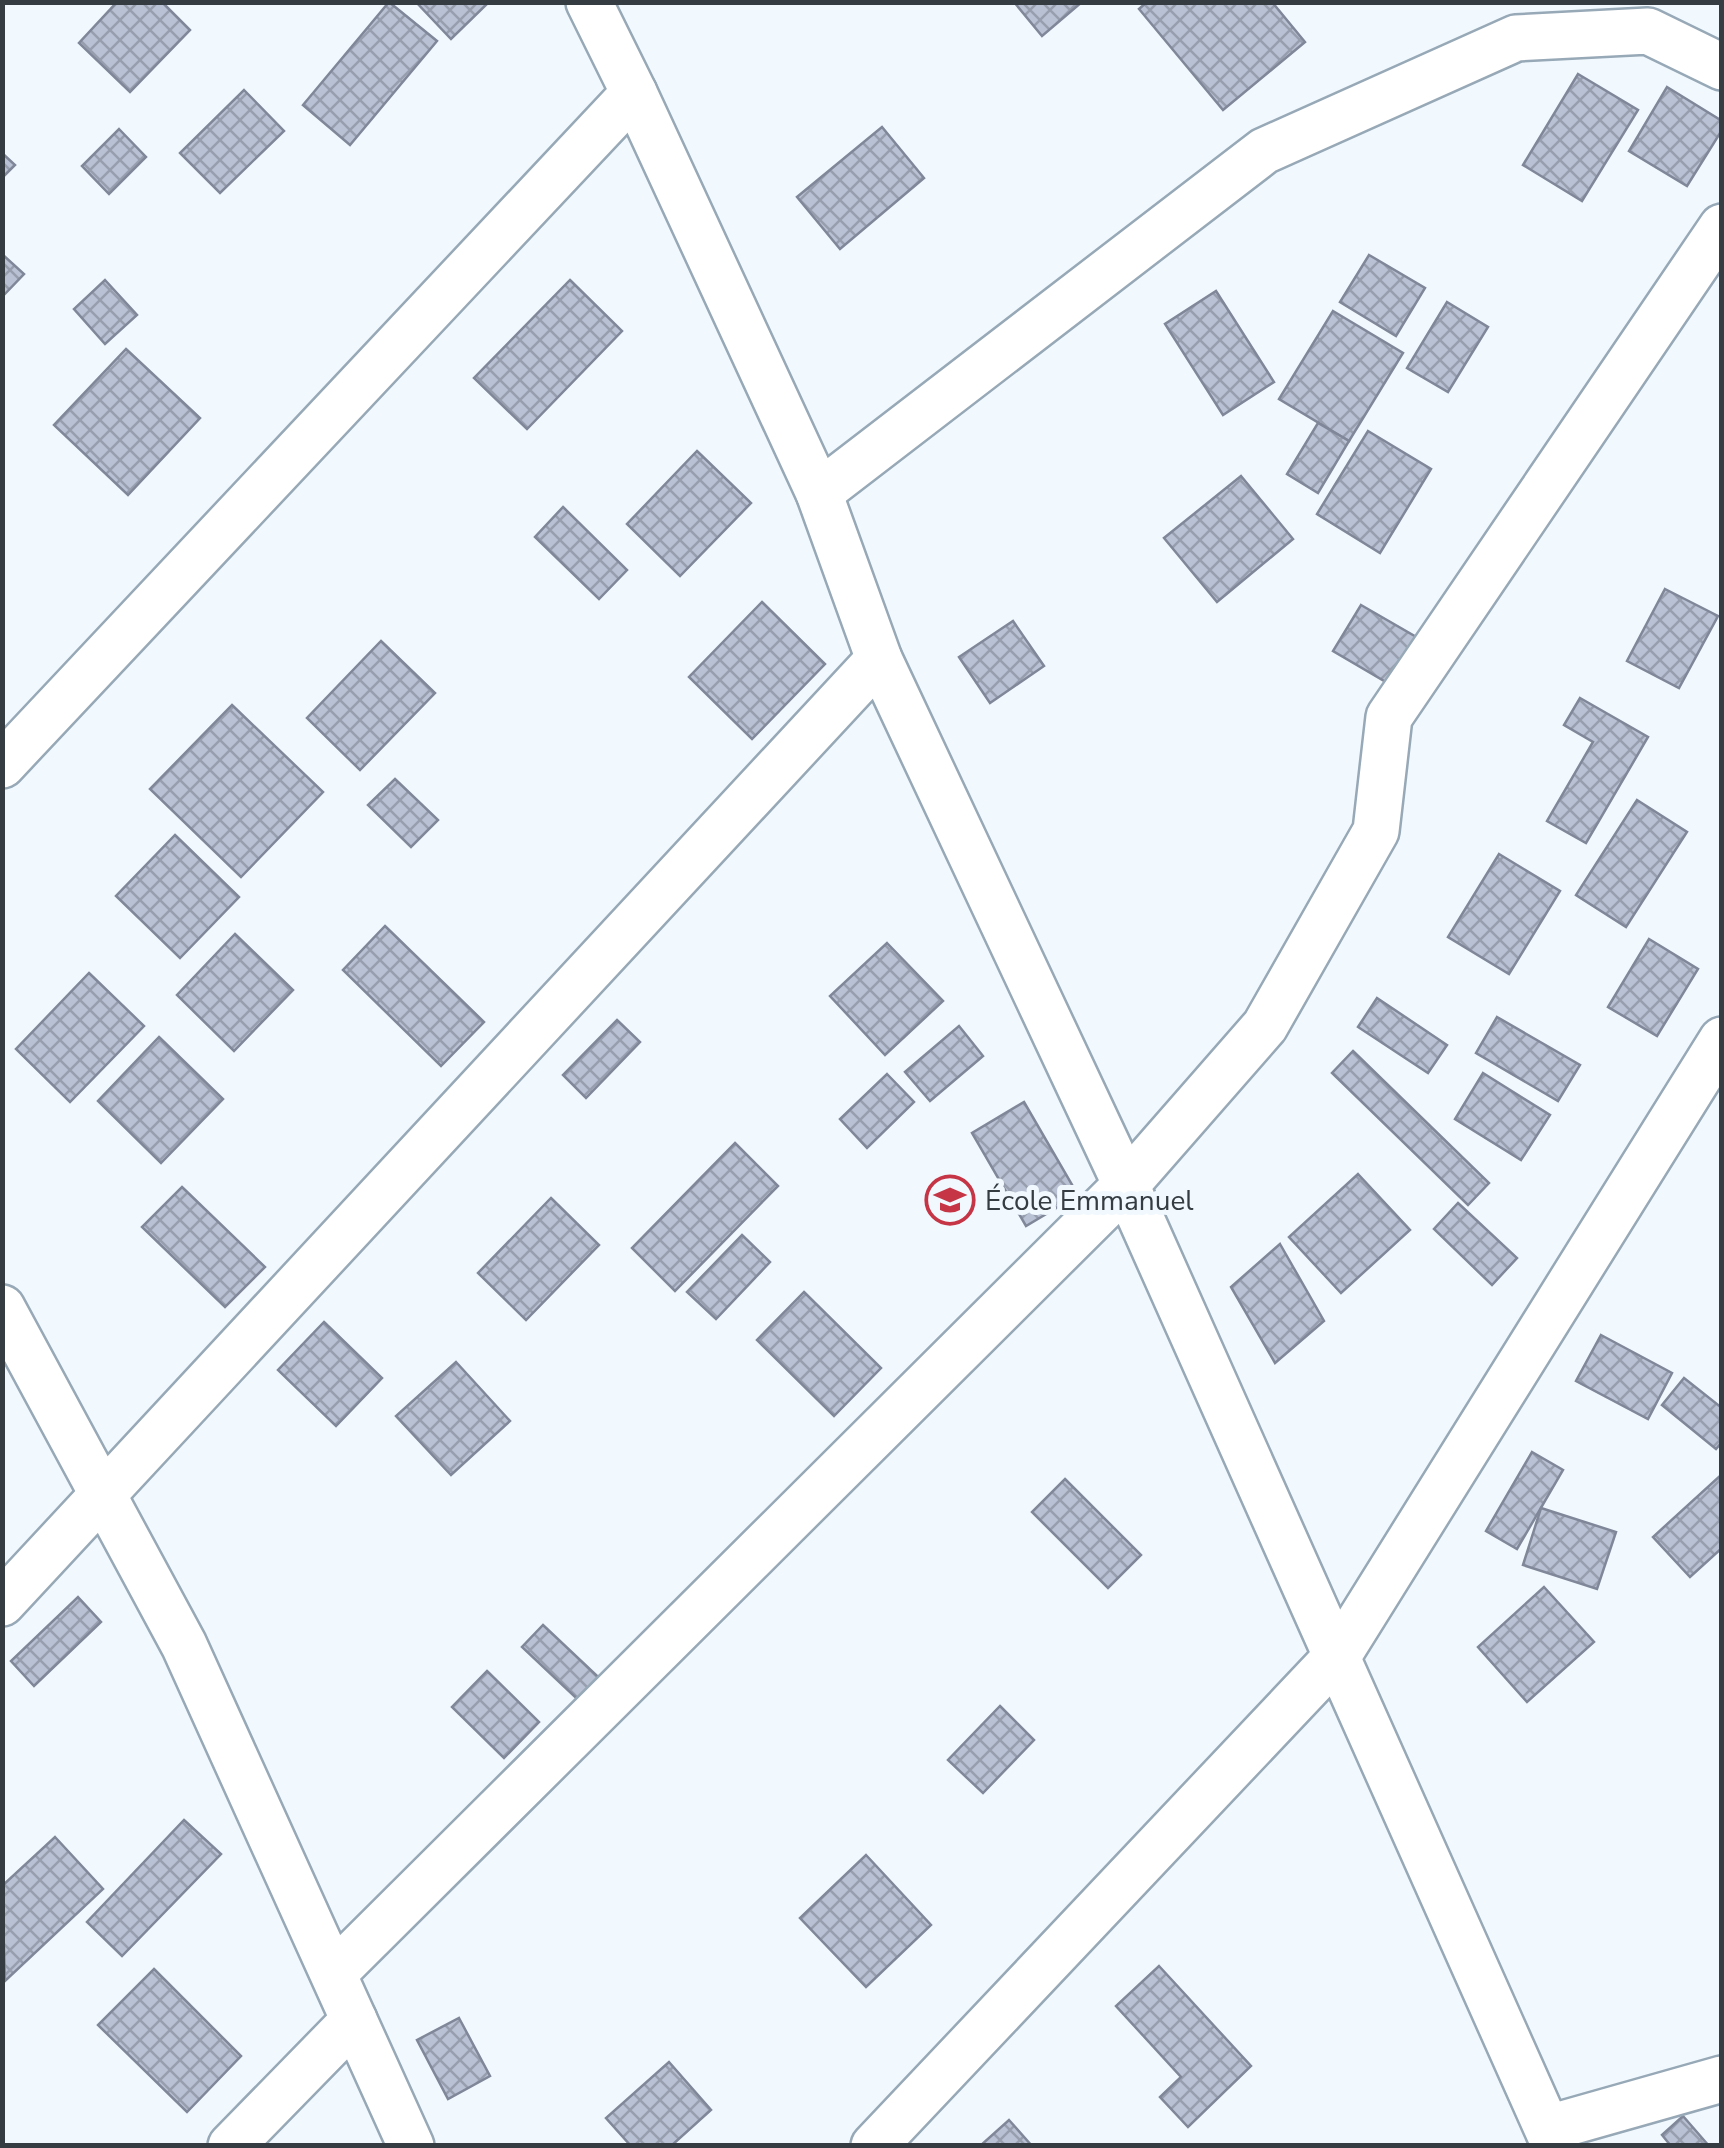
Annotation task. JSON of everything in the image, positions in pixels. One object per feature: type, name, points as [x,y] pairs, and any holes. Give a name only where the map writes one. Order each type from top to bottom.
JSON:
[{"type":"street","points":[[589,2],[820,493],[879,659],[1340,1654],[1552,2137],[1722,2079]]},
{"type":"street","points":[[820,493],[1264,151],[1516,38],[1648,31],[1722,67]]},
{"type":"street","points":[[2,765],[634,92]]},
{"type":"street","points":[[336,1972],[1126,1185],[1265,1026],[1376,831],[1389,717],[1722,228]]},
{"type":"street","points":[[2,1603],[879,659]]},
{"type":"street","points":[[874,2146],[1340,1654],[1722,1040]]},
{"type":"street","points":[[2,1308],[184,1645],[336,1972],[411,2146]]},
{"type":"street","points":[[231,2146],[354,2020]]},
{"type":"building","points":[[117,2],[162,2],[190,30],[130,92],[79,43]]},
{"type":"building","points":[[389,2],[437,41],[350,145],[303,105]]},
{"type":"building","points":[[416,2],[489,2],[451,39]]},
{"type":"building","points":[[1014,2],[1082,2],[1042,36]]},
{"type":"building","points":[[1147,2],[1272,2],[1305,42],[1223,110],[1139,9]]},
{"type":"building","points":[[1578,74],[1638,110],[1582,201],[1523,165]]},
{"type":"building","points":[[1667,87],[1722,121],[1722,130],[1687,186],[1629,151]]},
{"type":"building","points":[[244,90],[284,131],[220,193],[180,153]]},
{"type":"building","points":[[882,127],[924,178],[840,249],[797,197]]},
{"type":"building","points":[[119,129],[146,157],[109,194],[82,166]]},
{"type":"building","points":[[2,153],[15,165],[2,178]]},
{"type":"building","points":[[2,254],[24,274],[2,297]]},
{"type":"building","points":[[1369,255],[1425,288],[1396,336],[1340,302]]},
{"type":"building","points":[[105,280],[137,315],[105,344],[74,309]]},
{"type":"building","points":[[570,280],[622,331],[527,429],[474,378]]},
{"type":"building","points":[[1216,291],[1274,382],[1223,415],[1165,324]]},
{"type":"building","points":[[1447,302],[1488,327],[1448,392],[1407,368]]},
{"type":"building","points":[[1333,311],[1403,353],[1349,441],[1279,399]]},
{"type":"building","points":[[126,349],[200,418],[128,495],[54,425]]},
{"type":"building","points":[[1318,423],[1349,441],[1318,493],[1287,474]]},
{"type":"building","points":[[1368,431],[1431,469],[1380,553],[1317,514]]},
{"type":"building","points":[[697,451],[751,503],[680,576],[627,524]]},
{"type":"building","points":[[1241,476],[1293,539],[1217,602],[1164,538]]},
{"type":"building","points":[[563,507],[627,570],[599,599],[535,537]]},
{"type":"building","points":[[1665,589],[1718,616],[1679,688],[1627,661]]},
{"type":"building","points":[[762,602],[825,664],[752,739],[689,677]]},
{"type":"building","points":[[1361,605],[1418,638],[1391,685],[1333,651]]},
{"type":"building","points":[[1013,621],[1044,666],[990,703],[959,657]]},
{"type":"building","points":[[381,641],[435,693],[360,770],[307,718]]},
{"type":"building","points":[[1580,698],[1648,737],[1586,843],[1547,821],[1593,742],[1564,725]]},
{"type":"building","points":[[232,705],[323,792],[241,877],[150,789]]},
{"type":"building","points":[[395,779],[438,820],[411,847],[368,805]]},
{"type":"building","points":[[1637,800],[1687,832],[1626,927],[1576,895]]},
{"type":"building","points":[[175,835],[239,897],[180,958],[116,896]]},
{"type":"building","points":[[1499,854],[1560,891],[1509,974],[1448,937]]},
{"type":"building","points":[[385,926],[484,1022],[441,1066],[343,970]]},
{"type":"building","points":[[235,934],[293,990],[234,1051],[177,995]]},
{"type":"building","points":[[1649,939],[1698,969],[1657,1036],[1608,1007]]},
{"type":"building","points":[[887,943],[943,1001],[885,1055],[830,996]]},
{"type":"building","points":[[89,973],[144,1026],[70,1102],[16,1049]]},
{"type":"building","points":[[1377,998],[1447,1045],[1428,1073],[1358,1027]]},
{"type":"building","points":[[1497,1017],[1580,1065],[1558,1101],[1476,1053]]},
{"type":"building","points":[[617,1020],[640,1042],[586,1098],[563,1075]]},
{"type":"building","points":[[959,1026],[983,1056],[930,1101],[905,1072]]},
{"type":"building","points":[[159,1037],[223,1099],[161,1163],[98,1101]]},
{"type":"building","points":[[1353,1051],[1489,1183],[1468,1205],[1332,1073]]},
{"type":"building","points":[[1483,1073],[1550,1115],[1521,1160],[1455,1119]]},
{"type":"building","points":[[887,1074],[914,1102],[867,1148],[840,1119]]},
{"type":"building","points":[[1024,1102],[1078,1195],[1026,1226],[972,1133]]},
{"type":"building","points":[[735,1143],[778,1186],[675,1291],[632,1248]]},
{"type":"building","points":[[1358,1174],[1410,1230],[1341,1293],[1289,1237]]},
{"type":"building","points":[[182,1187],[265,1267],[225,1307],[142,1227]]},
{"type":"building","points":[[551,1198],[599,1245],[526,1320],[478,1273]]},
{"type":"building","points":[[1458,1203],[1517,1258],[1492,1285],[1434,1229]]},
{"type":"building","points":[[742,1235],[770,1262],[716,1319],[687,1292]]},
{"type":"building","points":[[1280,1244],[1324,1321],[1275,1363],[1231,1287]]},
{"type":"building","points":[[804,1292],[881,1368],[834,1416],[757,1340]]},
{"type":"building","points":[[324,1322],[382,1378],[336,1426],[278,1370]]},
{"type":"building","points":[[1601,1335],[1672,1373],[1648,1419],[1576,1381]]},
{"type":"building","points":[[456,1362],[510,1421],[451,1475],[396,1416]]},
{"type":"building","points":[[1684,1378],[1722,1408],[1722,1442],[1716,1449],[1662,1405]]},
{"type":"building","points":[[1532,1452],[1563,1470],[1517,1549],[1486,1531]]},
{"type":"building","points":[[1722,1474],[1722,1548],[1690,1577],[1653,1537]]},
{"type":"building","points":[[1065,1479],[1141,1555],[1108,1588],[1032,1512]]},
{"type":"building","points":[[1541,1508],[1616,1532],[1597,1589],[1523,1565]]},
{"type":"building","points":[[1544,1587],[1594,1642],[1527,1702],[1478,1647]]},
{"type":"building","points":[[78,1597],[101,1622],[34,1686],[11,1661]]},
{"type":"building","points":[[543,1625],[611,1689],[590,1711],[522,1647]]},
{"type":"building","points":[[487,1671],[539,1722],[504,1758],[452,1707]]},
{"type":"building","points":[[1000,1706],[1034,1740],[983,1793],[948,1760]]},
{"type":"building","points":[[184,1820],[221,1854],[122,1956],[87,1922]]},
{"type":"building","points":[[55,1837],[103,1889],[5,1981],[2,1886]]},
{"type":"building","points":[[866,1855],[931,1925],[866,1987],[800,1918]]},
{"type":"building","points":[[1159,1966],[1251,2066],[1188,2127],[1160,2097],[1181,2077],[1116,2006]]},
{"type":"building","points":[[154,1969],[241,2056],[187,2112],[98,2025]]},
{"type":"building","points":[[459,2018],[490,2076],[448,2099],[417,2040]]},
{"type":"building","points":[[669,2062],[711,2110],[671,2146],[631,2146],[606,2118]]},
{"type":"building","points":[[1683,2116],[1709,2146],[1671,2146],[1662,2135]]},
{"type":"building","points":[[1009,2120],[1032,2146],[980,2146]]},
{"type":"place","name":"École Emmanuel","points":[[950,1200]]}]
